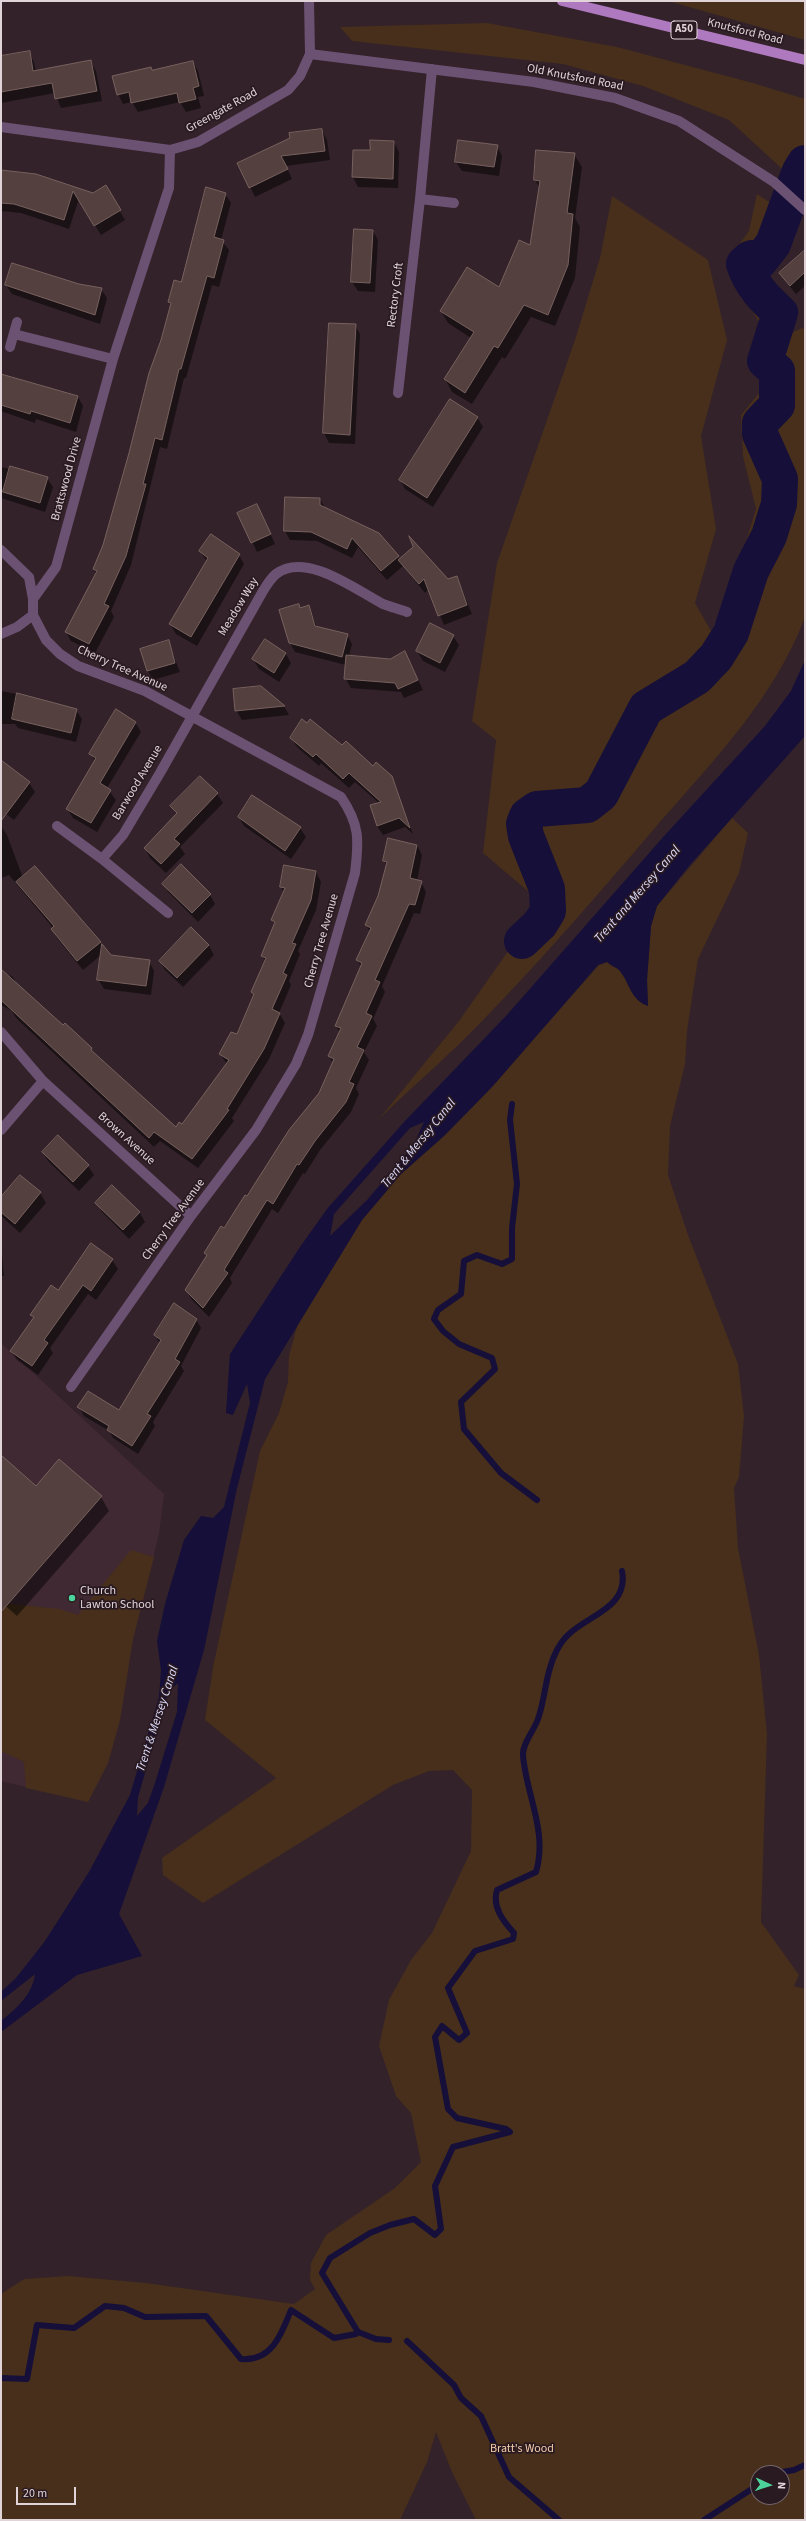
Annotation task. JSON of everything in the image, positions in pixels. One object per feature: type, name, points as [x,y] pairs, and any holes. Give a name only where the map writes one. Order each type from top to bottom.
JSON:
[{"type":"main road","name":"Knutsford Road","points":[[562,1],[805,60]]},
{"type":"street","name":"Greengate Road","points":[[1,127],[170,150],[198,142],[288,90],[300,76],[310,54],[309,1]]},
{"type":"street","name":"Old Knutsford Road","points":[[310,54],[534,82],[615,98],[680,121],[774,182],[805,210]]},
{"type":"street","name":"Rectory Croft","points":[[398,393],[420,200],[432,69]]},
{"type":"street","name":"Brattswood Drive","points":[[33,599],[56,567],[113,360],[169,188],[170,150]]},
{"type":"street","points":[[420,200],[454,203]]},
{"type":"street","points":[[10,347],[17,322]]},
{"type":"street","points":[[14,334],[113,360]]},
{"type":"street","points":[[1,550],[29,578],[33,599],[33,615],[17,627],[1,634]]},
{"type":"street","name":"Meadow Way","points":[[192,716],[262,591],[276,574],[291,568],[307,567],[323,571],[385,605],[407,612]]},
{"type":"street","name":"Cherry Tree Avenue","points":[[33,615],[46,640],[60,654],[78,666],[145,691],[341,797],[351,812],[357,828],[358,846],[353,880],[308,1035],[296,1064],[256,1130],[191,1216],[71,1387]]},
{"type":"street","name":"Barwood Avenue","points":[[102,859],[123,835],[192,716]]},
{"type":"street","points":[[57,826],[102,859],[168,913]]},
{"type":"street","name":"Brown Avenue","points":[[1,1032],[43,1081],[191,1216]]},
{"type":"street","points":[[1,1130],[43,1081]]},
{"type":"shaded area","name":"Church Lawton School","points":[[1,1343],[164,1494],[159,1534],[133,1639],[120,1720],[108,1763],[88,1802],[1,1781]]},
{"type":"green space","points":[[668,1],[805,1],[805,40]]},
{"type":"green space","points":[[487,23],[617,47],[753,83],[805,99],[805,190],[729,120],[643,86],[563,64],[352,41],[340,27]]},
{"type":"green space","points":[[757,194],[789,215],[767,271],[767,293],[782,313],[783,337],[802,328],[805,329],[805,617],[777,674],[742,726],[722,751],[574,922],[508,994],[459,1044],[379,1119],[459,1021],[542,903],[483,853],[496,740],[472,721],[497,563],[575,340],[600,258],[612,196],[708,260],[727,340],[701,436],[716,529],[695,603],[711,631],[719,617],[735,578],[756,509],[743,456],[741,415],[760,392],[756,338],[762,327],[739,289],[739,276],[741,242],[749,231]]},
{"type":"green space","name":"Bratt's Wood","points":[[732,818],[748,833],[739,873],[698,959],[687,1031],[685,1064],[670,1126],[668,1175],[688,1235],[738,1364],[744,1416],[739,1477],[734,1488],[738,1548],[759,1655],[767,1734],[761,1922],[799,1975],[794,1986],[805,1989],[805,2520],[476,2520],[452,2472],[436,2432],[427,2462],[400,2520],[1,2520],[1,2294],[24,2279],[68,2276],[146,2283],[294,2304],[315,2289],[310,2280],[311,2263],[326,2235],[395,2188],[421,2162],[411,2113],[396,2096],[379,2046],[389,2000],[411,1960],[432,1933],[471,1851],[472,1790],[453,1770],[429,1771],[393,1785],[203,1903],[163,1875],[162,1858],[276,1778],[205,1720],[213,1667],[260,1451],[279,1413],[288,1382],[289,1356],[298,1323],[362,1220],[401,1174],[444,1136],[492,1087],[599,965],[607,962],[618,969],[637,999],[648,1006],[647,980],[651,926],[657,906]]},
{"type":"green space","points":[[131,1550],[154,1557],[133,1639],[120,1720],[108,1763],[88,1802],[26,1788],[24,1762],[1,1751],[1,1603],[60,1609],[78,1615]]},
{"type":"water","points":[[805,660],[805,736],[689,866],[657,906],[651,926],[647,980],[648,1006],[637,999],[618,969],[607,962],[598,965],[492,1087],[444,1136],[401,1174],[362,1220],[265,1379],[237,1488],[204,1650],[164,1787],[119,1914],[142,1956],[77,1975],[1,2032],[1,2021],[23,2000],[31,1988],[35,1974],[1,2001],[1,1992],[16,1978],[45,1941],[89,1872],[130,1795],[159,1697],[161,1670],[157,1641],[165,1604],[184,1540],[201,1516],[213,1518],[224,1507],[250,1403],[247,1384],[233,1415],[226,1413],[230,1354],[300,1247],[327,1209],[405,1121],[506,1016],[665,835],[765,726],[791,691]],"holes":[[[424,1122],[413,1146],[368,1199],[330,1236],[334,1214],[410,1128]],[[178,1683],[177,1712],[148,1803],[137,1816],[138,1797],[166,1700],[169,1691]]]},
{"type":"building","points":[[30,51],[33,71],[91,60],[97,91],[55,99],[52,83],[1,92],[1,56]]},
{"type":"building","points":[[193,61],[199,86],[193,88],[196,99],[179,103],[177,93],[131,103],[129,92],[117,95],[112,76],[151,67],[152,70]]},
{"type":"building","points":[[322,129],[325,151],[281,156],[288,169],[249,188],[237,163],[290,138],[289,133]]},
{"type":"building","points":[[370,140],[394,141],[393,179],[352,177],[353,150],[370,150]]},
{"type":"building","points":[[458,140],[498,145],[494,167],[455,162]]},
{"type":"building","points":[[536,150],[575,153],[567,213],[573,214],[568,265],[548,315],[524,305],[498,348],[494,346],[465,393],[444,379],[474,332],[440,311],[467,267],[499,287],[519,240],[530,245],[540,181],[534,180]]},
{"type":"building","points":[[1,170],[36,174],[93,193],[106,185],[121,210],[94,226],[73,191],[64,220],[14,204],[1,203]]},
{"type":"building","points":[[206,187],[226,193],[214,237],[224,240],[214,278],[207,276],[181,369],[179,369],[162,440],[155,438],[143,484],[146,484],[126,556],[104,604],[109,606],[89,644],[65,632],[97,571],[93,569],[103,545],[129,453],[149,373],[161,340],[171,303],[168,302],[174,280],[181,282]]},
{"type":"building","points":[[354,229],[373,230],[370,283],[351,282]]},
{"type":"building","points":[[805,250],[805,272],[790,286],[779,273]]},
{"type":"building","points":[[12,263],[79,284],[102,288],[95,315],[5,285]]},
{"type":"building","points":[[329,323],[356,324],[350,435],[323,433]]},
{"type":"building","points":[[1,374],[78,396],[70,423],[31,411],[30,414],[1,405]]},
{"type":"building","points":[[450,399],[478,417],[427,498],[399,480]]},
{"type":"building","points":[[10,466],[48,477],[40,503],[3,492]]},
{"type":"building","points":[[285,497],[320,498],[320,505],[379,533],[399,556],[381,571],[352,538],[347,549],[311,532],[284,531]]},
{"type":"building","points":[[257,504],[271,534],[251,543],[237,513]]},
{"type":"building","points":[[211,534],[240,554],[191,637],[169,624],[208,558],[199,551]]},
{"type":"building","points":[[409,536],[448,579],[457,576],[467,605],[438,616],[424,579],[419,584],[398,560],[413,547]]},
{"type":"building","points":[[299,604],[300,608],[309,605],[315,626],[348,634],[342,657],[289,643],[279,610]]},
{"type":"building","points":[[430,623],[454,635],[440,663],[416,651]]},
{"type":"building","points":[[265,639],[286,653],[274,673],[252,659]]},
{"type":"building","points":[[169,640],[175,663],[147,671],[140,649]]},
{"type":"building","points":[[405,651],[418,680],[398,689],[395,683],[344,679],[346,655],[390,659]]},
{"type":"building","points":[[261,686],[285,706],[235,711],[233,689]]},
{"type":"building","points":[[17,693],[77,709],[71,733],[12,719]]},
{"type":"building","points":[[116,709],[136,722],[100,783],[111,790],[91,823],[66,809],[96,758],[89,754]]},
{"type":"building","points":[[302,719],[307,723],[310,719],[342,745],[346,741],[373,766],[376,762],[392,776],[410,828],[399,818],[377,826],[370,805],[381,802],[349,773],[343,779],[316,754],[313,757],[290,738]]},
{"type":"building","points":[[1,760],[30,782],[1,821]]},
{"type":"building","points":[[200,776],[218,793],[174,839],[180,844],[161,864],[144,848],[177,813],[170,806]]},
{"type":"building","points":[[252,795],[301,827],[285,851],[238,817]]},
{"type":"building","points":[[388,838],[417,845],[410,878],[422,881],[415,905],[409,904],[375,980],[380,982],[366,1013],[372,1016],[357,1047],[364,1050],[349,1082],[354,1084],[346,1102],[315,1141],[299,1165],[297,1164],[273,1204],[267,1200],[224,1270],[228,1273],[203,1308],[185,1290],[207,1255],[204,1253],[221,1226],[224,1228],[245,1195],[247,1196],[289,1130],[319,1093],[334,1059],[328,1056],[341,1028],[335,1026],[362,963],[356,960],[371,928],[365,925],[378,896],[387,862],[383,861]]},
{"type":"building","points":[[181,864],[211,894],[192,913],[162,884]]},
{"type":"building","points":[[284,865],[316,871],[311,900],[292,943],[296,944],[283,973],[287,975],[272,1009],[280,1013],[264,1049],[227,1109],[229,1110],[192,1159],[154,1132],[149,1138],[1,1000],[1,969],[63,1025],[65,1023],[92,1048],[91,1050],[176,1127],[179,1122],[182,1124],[229,1060],[219,1054],[231,1032],[237,1034],[254,994],[251,992],[266,958],[261,956],[275,922],[271,920],[285,888],[280,887]]},
{"type":"building","points":[[35,866],[101,942],[77,961],[51,929],[54,926],[16,882]]},
{"type":"building","points":[[191,927],[209,945],[177,978],[159,961]]},
{"type":"building","points":[[102,944],[111,955],[150,960],[146,986],[97,980]]},
{"type":"building","points":[[58,1135],[89,1165],[73,1182],[42,1152]]},
{"type":"building","points":[[20,1175],[41,1192],[15,1224],[1,1212],[1,1197]]},
{"type":"building","points":[[112,1185],[140,1212],[123,1230],[95,1203]]},
{"type":"building","points":[[91,1243],[113,1259],[91,1291],[83,1285],[44,1340],[48,1343],[32,1366],[10,1351],[34,1317],[30,1315],[51,1285],[58,1290]]},
{"type":"building","points":[[174,1303],[197,1319],[175,1359],[180,1362],[147,1414],[151,1416],[132,1446],[107,1430],[109,1426],[77,1407],[88,1391],[119,1410],[161,1340],[154,1335]]},
{"type":"building","points":[[1,1455],[36,1486],[59,1459],[102,1496],[1,1612]]},
{"type":"waterway","points":[[522,941],[540,924],[548,911],[547,889],[526,836],[524,824],[527,816],[537,809],[587,805],[601,794],[646,708],[697,677],[716,657],[731,633],[751,571],[769,536],[779,504],[780,479],[760,434],[760,423],[777,405],[777,371],[765,361],[780,313],[754,285],[744,264],[751,258],[759,262],[773,244],[800,171],[805,163]]},
{"type":"waterway","points":[[512,1104],[510,1120],[517,1184],[512,1228],[512,1259],[502,1264],[477,1255],[464,1261],[461,1294],[438,1310],[434,1319],[443,1331],[459,1344],[492,1358],[495,1369],[461,1402],[464,1429],[501,1473],[537,1500]]},
{"type":"waterway","points":[[1,2378],[27,2379],[37,2325],[74,2328],[105,2306],[124,2308],[145,2317],[206,2316],[241,2359],[252,2359],[261,2356],[268,2351],[284,2328],[291,2310],[334,2338],[356,2334],[358,2332],[322,2273],[330,2258],[370,2233],[390,2225],[414,2219],[435,2235],[441,2229],[435,2186],[453,2147],[510,2132],[506,2129],[457,2118],[448,2109],[435,2037],[442,2026],[459,2040],[467,2033],[448,1988],[475,1951],[513,1939],[514,1933],[502,1919],[497,1908],[497,1890],[536,1872],[539,1857],[538,1828],[525,1770],[523,1755],[524,1746],[538,1719],[548,1674],[557,1650],[569,1634],[577,1627],[606,1609],[614,1602],[623,1583],[622,1571]]},
{"type":"waterway","points":[[358,2332],[376,2339],[389,2340]]},
{"type":"waterway","points":[[407,2341],[454,2385],[461,2398],[481,2416],[509,2477],[559,2520]]},
{"type":"waterway","points":[[790,2471],[805,2465]]},
{"type":"waterway","points":[[704,2520],[750,2490]]},
{"type":"place","name":"Church Lawton School","points":[[72,1598]]},
{"type":"water label","name":"Trent and Mersey Canal","points":[[638,895]]},
{"type":"water label","name":"Trent & Mersey Canal","points":[[419,1144]]},
{"type":"water label","name":"Trent & Mersey Canal","points":[[158,1719]]}]
